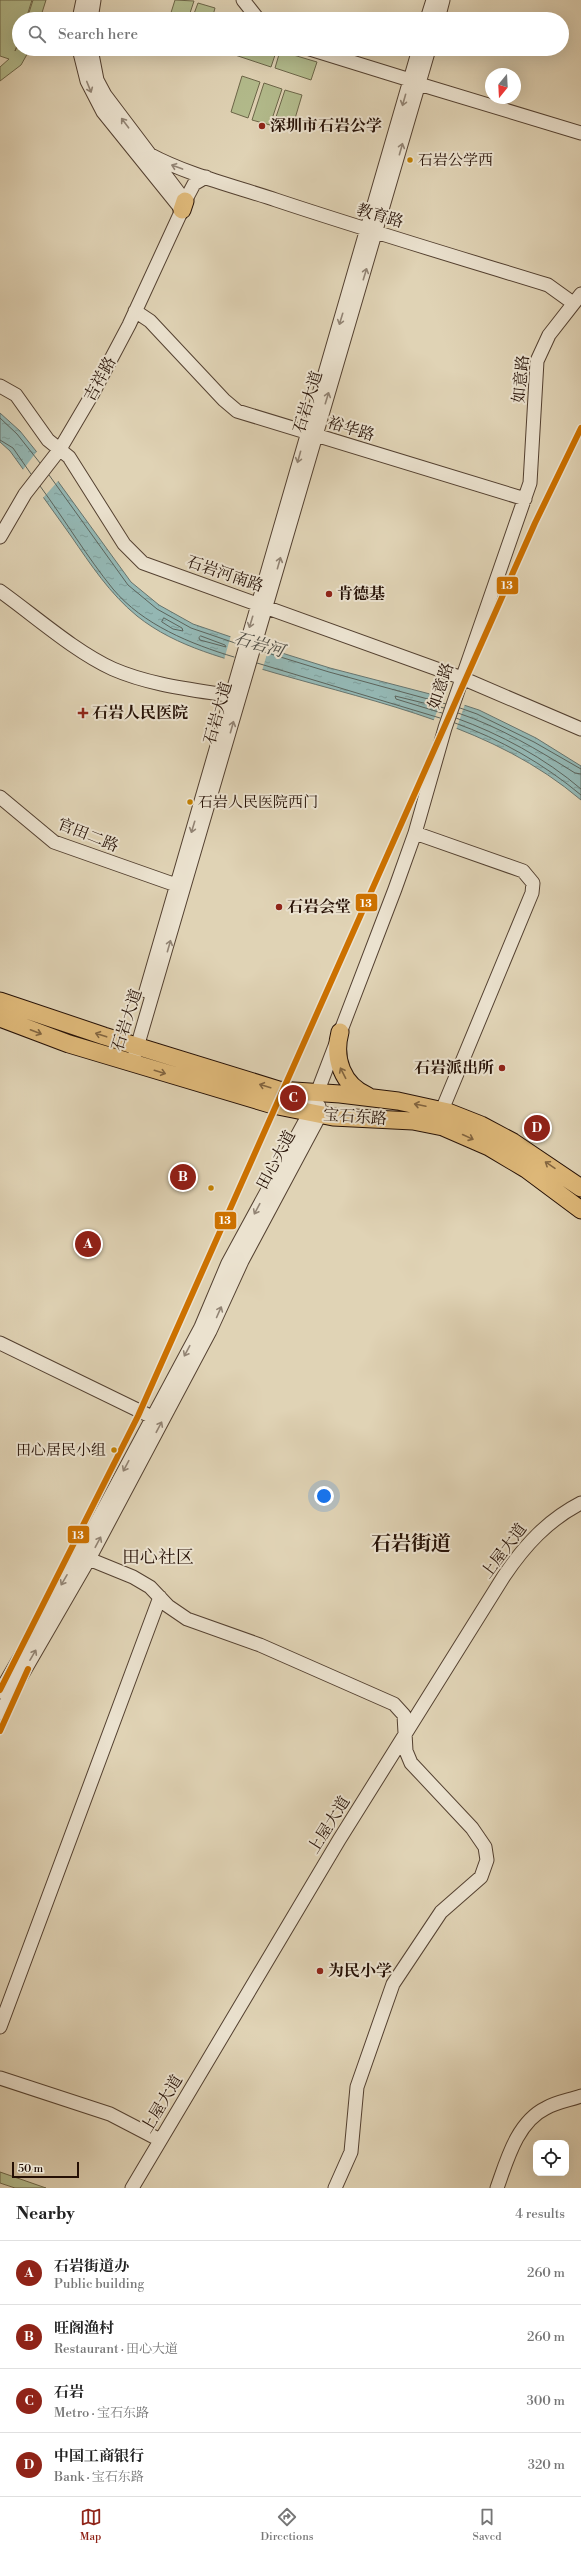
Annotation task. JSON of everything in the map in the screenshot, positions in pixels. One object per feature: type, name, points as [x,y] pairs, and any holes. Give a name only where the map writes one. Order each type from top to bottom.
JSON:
[{"type":"main road","name":"宝石东路","points":[[0,1001],[133,1046],[279,1090],[317,1092],[415,1103],[442,1110],[465,1118],[513,1142],[581,1188]]},
{"type":"main road","name":"宝石东路","points":[[0,1018],[69,1044],[272,1105],[314,1114],[413,1121],[457,1132],[526,1169],[581,1210]]},
{"type":"main road","points":[[340,1032],[337,1048],[342,1071],[357,1090],[372,1098]]},
{"type":"street","points":[[80,12],[83,0]]},
{"type":"street","points":[[92,12],[94,0]]},
{"type":"street","points":[[243,0],[252,12]]},
{"type":"street","points":[[429,12],[432,0]]},
{"type":"street","points":[[440,12],[443,0]]},
{"type":"street","points":[[81,56],[87,81],[103,112],[184,205]]},
{"type":"street","points":[[92,56],[97,80],[105,95],[149,154],[184,205]]},
{"type":"street","points":[[332,56],[581,133]]},
{"type":"street","name":"石岩大道","points":[[415,82],[418,56]]},
{"type":"street","name":"石岩大道","points":[[133,1046],[415,82],[426,56]]},
{"type":"street","name":"教育路","points":[[149,154],[165,162],[206,177],[372,231],[548,285],[577,299]]},
{"type":"street","points":[[184,205],[194,184],[206,177]]},
{"type":"street","name":"吉祥路","points":[[0,537],[30,487],[60,449],[111,360],[184,205]]},
{"type":"street","name":"如意路","points":[[317,1092],[415,832],[445,728],[525,499],[532,473],[537,361],[549,335],[577,299]]},
{"type":"street","name":"裕华路","points":[[135,311],[150,321],[234,408],[247,416],[525,499]]},
{"type":"street","name":"石岩河南路","points":[[0,386],[16,395],[48,440],[69,457],[124,544],[136,559],[151,567],[262,605],[462,678],[581,729]]},
{"type":"street","points":[[0,591],[87,654],[112,669],[140,679],[235,697]]},
{"type":"street","name":"石岩大道","points":[[132,1064],[133,1046],[176,884],[235,697]]},
{"type":"street","name":"官田二路","points":[[0,797],[54,842],[176,884]]},
{"type":"street","points":[[415,832],[523,871],[533,883],[532,893],[442,1110]]},
{"type":"street","name":"田心大道","points":[[0,1713],[84,1557],[210,1331],[242,1261],[314,1114],[317,1092]]},
{"type":"street","name":"田心大道","points":[[0,1692],[84,1557],[152,1417],[201,1327],[228,1263],[314,1114]]},
{"type":"street","points":[[0,1343],[152,1417]]},
{"type":"street","name":"上屋大道","points":[[132,2188],[339,1840],[517,1556],[550,1521],[581,1503]]},
{"type":"street","points":[[84,1557],[133,1577],[150,1587],[187,1619],[260,1645],[394,1704],[404,1715],[405,1736],[411,1763],[472,1828],[485,1847],[487,1860],[481,1877],[440,1912],[393,1984],[356,2088],[351,2152],[335,2188]]},
{"type":"street","points":[[0,2027],[160,1597]]},
{"type":"street","points":[[0,2078],[110,2114],[160,2140]]},
{"type":"street","points":[[497,2188],[511,2148],[531,2119],[545,2108],[581,2096]]},
{"type":"green space","points":[[0,0],[32,0],[28,12],[12,12],[12,56],[26,56],[21,65],[0,81],[0,67],[9,59],[0,56]]},
{"type":"green space","points":[[33,0],[46,0],[42,12],[29,12]]},
{"type":"green space","points":[[175,0],[194,1],[190,12],[171,12]]},
{"type":"green space","points":[[198,3],[215,8],[214,12],[195,12]]},
{"type":"green space","points":[[238,56],[275,56],[271,67]]},
{"type":"green space","points":[[279,56],[297,56],[317,62],[311,80],[275,68]]},
{"type":"green space","points":[[242,76],[260,82],[248,118],[231,112]]},
{"type":"green space","points":[[264,83],[282,89],[270,125],[252,120]]},
{"type":"green space","points":[[285,90],[302,95],[291,132],[273,126]]},
{"type":"green space","points":[[0,2172],[46,2188],[15,2188],[0,2183]]},
{"type":"water","points":[[0,413],[20,431],[36,451],[131,582],[159,605],[193,624],[234,638],[330,668],[430,694],[479,710],[536,738],[581,766],[581,800],[547,775],[512,753],[474,735],[436,720],[396,707],[239,663],[203,651],[152,627],[127,607],[110,589],[10,451],[0,442]]},
{"type":"pier","points":[[38,450],[59,480],[42,499],[22,471]]},
{"type":"pier","points":[[231,635],[269,647],[262,671],[224,660]]},
{"type":"pier","points":[[443,696],[465,704],[456,730],[433,722]]},
{"type":"transit line","name":"13","points":[[0,1690],[138,1416],[535,523],[581,428]]},
{"type":"transit line","name":"13","points":[[0,1731],[28,1669]]},
{"type":"place","name":"深圳市石岩公学","points":[[262,126]]},
{"type":"place","name":"石岩公学西","points":[[410,160]]},
{"type":"place","name":"肯德基","points":[[329,594]]},
{"type":"place","name":"石岩人民医院","points":[[83,713]]},
{"type":"place","name":"石岩人民医院西门","points":[[190,802]]},
{"type":"place","name":"石岩会堂","points":[[279,907]]},
{"type":"place","name":"石岩派出所","points":[[502,1068]]},
{"type":"place","name":"石岩","points":[[293,1098]]},
{"type":"place","name":"中国工商银行","points":[[537,1128]]},
{"type":"place","name":"旺阁渔村","points":[[183,1177]]},
{"type":"place","name":"石岩街道办","points":[[88,1244]]},
{"type":"place","name":"田心居民小组","points":[[114,1450]]},
{"type":"place","name":"为民小学","points":[[320,1971]]},
{"type":"district","name":"石岩街道","points":[[411,1544]]},
{"type":"district","name":"田心社区","points":[[158,1557]]},
{"type":"water label","name":"石岩河","points":[[259,645]]}]
